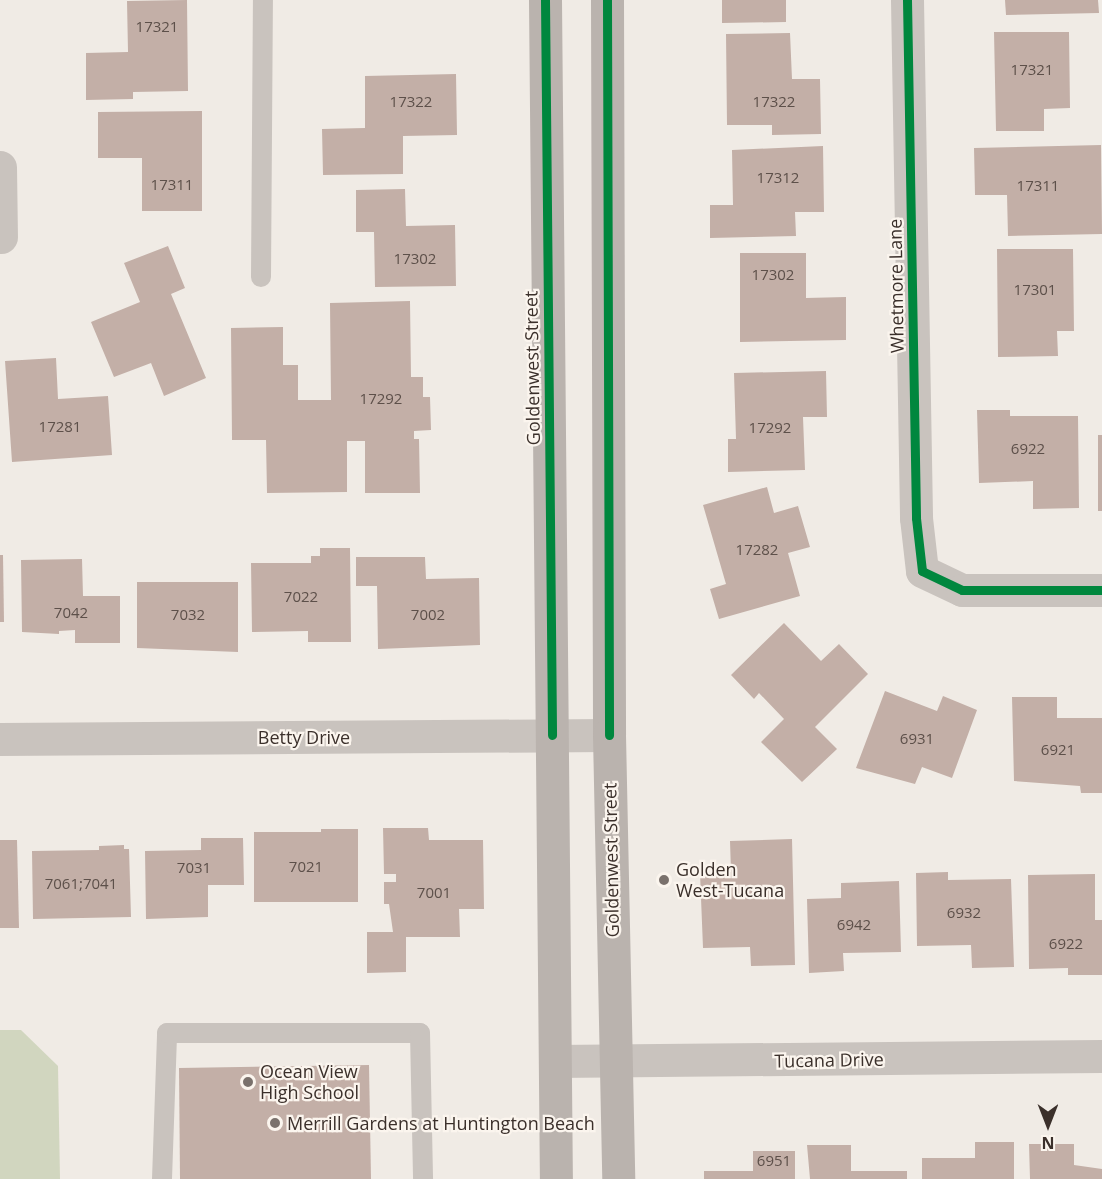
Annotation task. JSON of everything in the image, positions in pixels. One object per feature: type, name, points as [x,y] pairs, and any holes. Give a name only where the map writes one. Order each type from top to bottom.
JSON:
[{"type":"main road","name":"Goldenwest Street","points":[[545,0],[556,1179]]},
{"type":"main road","name":"Goldenwest Street","points":[[607,0],[609,735],[618,1179]]},
{"type":"street","name":"Whetmore Lane","points":[[907,0],[916,518],[922,572],[962,590],[1102,590]]},
{"type":"street","points":[[0,166],[1,237]]},
{"type":"street","name":"Betty Drive","points":[[0,739],[609,735]]},
{"type":"street","name":"Tucana Drive","points":[[555,1062],[1102,1056]]},
{"type":"lane","points":[[261,277],[263,0]]},
{"type":"lane","points":[[162,1179],[167,1033],[420,1033],[423,1179]]},
{"type":"green space","points":[[0,1030],[21,1030],[58,1066],[60,1179],[0,1179]]},
{"type":"building","points":[[187,0],[188,91],[133,92],[133,99],[86,100],[86,53],[128,52],[127,1]]},
{"type":"building","points":[[722,0],[786,0],[786,22],[722,23]]},
{"type":"building","points":[[1005,0],[1098,0],[1099,13],[1006,15]]},
{"type":"building","points":[[994,32],[1069,32],[1070,108],[1044,109],[1044,131],[996,131]]},
{"type":"building","points":[[790,33],[792,79],[820,79],[821,134],[772,135],[772,125],[727,125],[726,34]]},
{"type":"building","points":[[456,74],[457,135],[403,136],[403,174],[323,175],[322,129],[365,128],[365,76]]},
{"type":"building","points":[[202,111],[202,211],[142,211],[142,158],[98,158],[98,112]]},
{"type":"building","points":[[1101,145],[1102,234],[1008,236],[1007,195],[975,195],[974,148]]},
{"type":"building","points":[[823,146],[824,212],[795,212],[796,236],[710,238],[710,205],[733,205],[732,150]]},
{"type":"building","points":[[405,189],[406,226],[455,225],[456,286],[375,287],[374,232],[356,232],[356,190]]},
{"type":"building","points":[[168,246],[185,288],[171,294],[206,378],[164,396],[151,363],[114,377],[91,322],[140,302],[124,263]]},
{"type":"building","points":[[997,249],[1073,249],[1074,331],[1057,331],[1058,356],[998,357]]},
{"type":"building","points":[[740,253],[806,253],[806,298],[846,297],[846,340],[740,342]]},
{"type":"building","points":[[410,301],[411,377],[423,377],[423,397],[430,397],[431,430],[414,431],[414,439],[419,439],[420,493],[365,493],[365,441],[347,441],[347,492],[267,493],[266,440],[232,440],[231,328],[283,327],[283,365],[298,365],[298,400],[331,400],[330,303]]},
{"type":"building","points":[[56,358],[58,399],[108,396],[112,455],[12,462],[5,361]]},
{"type":"building","points":[[826,371],[827,417],[803,417],[805,470],[728,472],[728,439],[736,439],[734,373]]},
{"type":"building","points":[[977,410],[1010,410],[1010,416],[1078,416],[1079,508],[1033,509],[1033,481],[979,483]]},
{"type":"building","points":[[1098,435],[1102,435],[1102,511],[1098,511]]},
{"type":"building","points":[[767,487],[774,513],[798,506],[810,547],[788,553],[800,596],[719,619],[710,589],[726,584],[703,505]]},
{"type":"building","points":[[320,548],[350,548],[351,642],[308,642],[308,631],[252,632],[251,563],[311,563],[311,556],[320,556]]},
{"type":"building","points":[[0,555],[3,555],[4,622],[0,622]]},
{"type":"building","points":[[356,557],[425,557],[426,579],[479,578],[480,645],[378,649],[377,586],[356,586]]},
{"type":"building","points":[[82,559],[83,596],[120,596],[120,643],[75,643],[75,630],[59,631],[59,634],[22,632],[21,560]]},
{"type":"building","points":[[137,582],[238,582],[238,652],[137,648]]},
{"type":"building","points":[[784,623],[821,661],[839,644],[868,674],[815,727],[837,749],[802,782],[761,742],[784,719],[759,693],[754,699],[731,675]]},
{"type":"building","points":[[885,691],[937,711],[943,696],[977,710],[952,778],[922,767],[915,784],[856,768]]},
{"type":"building","points":[[1012,697],[1057,697],[1057,718],[1102,718],[1102,793],[1081,793],[1080,786],[1014,781]]},
{"type":"building","points":[[383,828],[428,828],[429,840],[483,840],[484,909],[459,909],[460,937],[406,937],[406,972],[367,973],[367,932],[393,932],[389,904],[384,904],[384,882],[396,882],[396,874],[384,874]]},
{"type":"building","points":[[321,829],[358,829],[358,902],[254,902],[254,832],[321,832]]},
{"type":"building","points":[[201,838],[243,838],[244,885],[208,885],[208,917],[146,919],[145,851],[201,850]]},
{"type":"building","points":[[792,839],[795,965],[751,966],[750,947],[703,948],[700,873],[731,872],[730,841]]},
{"type":"building","points":[[0,840],[17,840],[19,928],[0,928]]},
{"type":"building","points":[[124,845],[124,849],[129,849],[131,917],[33,919],[32,851],[99,850],[99,846]]},
{"type":"building","points":[[948,872],[948,880],[1011,879],[1014,967],[972,968],[971,945],[917,946],[916,873]]},
{"type":"building","points":[[1095,874],[1095,920],[1102,920],[1102,975],[1068,975],[1068,968],[1029,969],[1028,875]]},
{"type":"building","points":[[899,881],[901,952],[843,953],[844,971],[809,973],[807,899],[841,898],[841,883]]},
{"type":"building","name":"Merrill Gardens at Huntington Beach","points":[[369,1065],[371,1179],[180,1179],[179,1068]]},
{"type":"building","points":[[975,1142],[1014,1142],[1014,1179],[922,1179],[922,1158],[975,1158]]},
{"type":"building","points":[[1029,1144],[1074,1144],[1074,1165],[1102,1169],[1102,1179],[1030,1179]]},
{"type":"building","points":[[807,1145],[851,1145],[851,1171],[907,1171],[907,1179],[810,1179]]},
{"type":"building","points":[[753,1151],[795,1151],[795,1179],[704,1179],[704,1171],[753,1171]]},
{"type":"cycle path","points":[[545,0],[552,735]]},
{"type":"cycle path","points":[[607,0],[609,735]]},
{"type":"cycle path","points":[[907,0],[916,518],[922,571],[962,590],[1102,590]]},
{"type":"place","name":"Golden West-Tucana","points":[[664,880]]},
{"type":"place","name":"Ocean View High School","points":[[248,1082]]},
{"type":"place","name":"Merrill Gardens at Huntington Beach","points":[[275,1123]]}]
